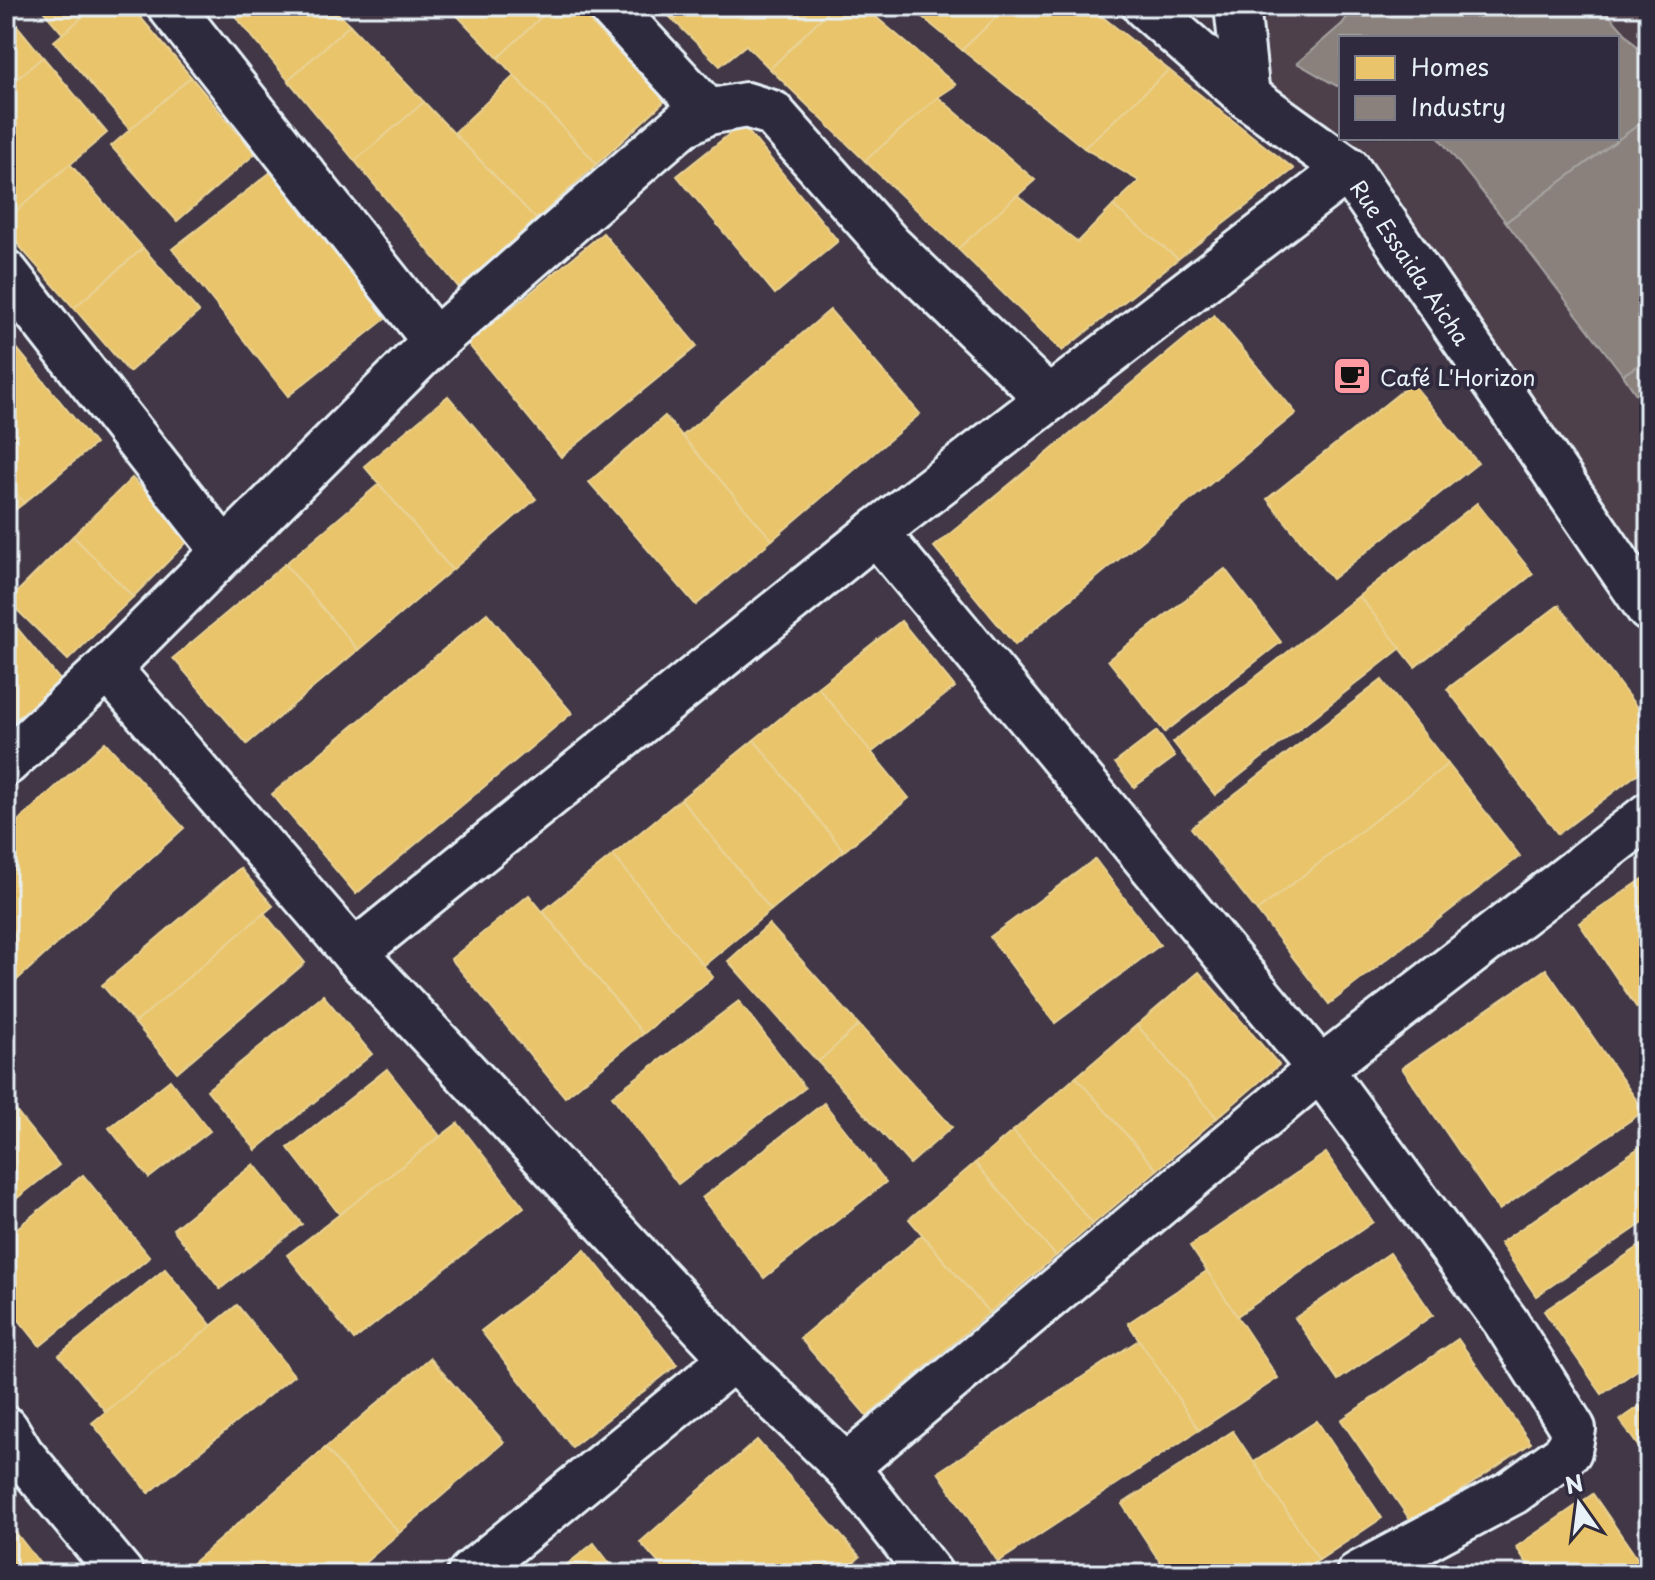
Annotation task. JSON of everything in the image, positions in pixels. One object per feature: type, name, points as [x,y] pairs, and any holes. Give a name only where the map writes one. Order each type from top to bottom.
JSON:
[{"type":"street","points":[[170,6],[435,341]]},
{"type":"street","points":[[610,6],[708,112]]},
{"type":"street","name":"Rue Essaida Aicha","points":[[1145,6],[1247,96],[1348,169],[1649,609]]},
{"type":"street","points":[[1237,6],[1247,96]]},
{"type":"street","points":[[6,763],[108,668],[435,341],[682,125],[708,112],[746,105],[772,113],[890,246],[1049,399]]},
{"type":"street","points":[[354,953],[876,532],[1348,169]]},
{"type":"street","points":[[6,274],[224,551]]},
{"type":"street","points":[[876,532],[1320,1069],[1506,1322],[1573,1429],[1569,1451],[1513,1492],[1359,1574]]},
{"type":"street","points":[[108,668],[354,953],[733,1359],[846,1467],[930,1574]]},
{"type":"street","points":[[846,1467],[1320,1069],[1649,815]]},
{"type":"street","points":[[470,1574],[733,1359]]},
{"type":"street","points":[[11,1449],[121,1574]]},
{"type":"shaded area","points":[[1215,6],[1649,6],[1649,613]]},
{"type":"building: Homes","points":[[39,6],[96,6],[63,34]]},
{"type":"building: Homes","points":[[96,6],[131,6],[191,77],[130,130],[54,41]]},
{"type":"building: Homes","points":[[227,6],[331,6],[350,25],[288,80]]},
{"type":"building: Homes","points":[[448,6],[553,6],[498,58]]},
{"type":"building: Homes","points":[[553,6],[575,6],[665,101],[597,164],[498,58]]},
{"type":"building: Homes","points":[[659,6],[689,6],[674,21]]},
{"type":"building: Homes","points":[[689,6],[833,6],[770,69],[746,45],[720,66],[674,21]]},
{"type":"building: Homes","points":[[833,6],[863,6],[956,85],[865,161],[770,69]]},
{"type":"building: Homes","points":[[909,6],[1008,6],[962,50]]},
{"type":"building: Homes","points":[[1008,6],[1089,6],[1169,70],[1084,148],[962,50]]},
{"type":"building: Homes","points":[[6,12],[43,57],[6,88]]},
{"type":"building: Homes","points":[[350,25],[424,102],[355,161],[288,80]]},
{"type":"building: Homes","points":[[43,57],[107,133],[10,216],[6,212],[6,88]]},
{"type":"building: Homes","points":[[1169,70],[1294,169],[1178,259],[1113,206],[1139,181],[1084,148]]},
{"type":"building: Homes","points":[[514,76],[597,164],[536,219],[454,133]]},
{"type":"building: Homes","points":[[191,77],[255,154],[177,221],[111,146]]},
{"type":"building: Homes","points":[[938,97],[1035,180],[958,249],[865,161]]},
{"type":"building: Homes","points":[[424,102],[536,219],[460,289],[355,161]]},
{"type":"building: Homes","points":[[742,124],[838,241],[775,294],[677,176]]},
{"type":"building: Homes","points":[[70,164],[143,248],[74,308],[6,231],[6,220]]},
{"type":"building: Homes","points":[[271,172],[390,315],[288,396],[172,249]]},
{"type":"building: Homes","points":[[1017,195],[1078,242],[1113,206],[1178,259],[1062,351],[958,249]]},
{"type":"building: Homes","points":[[603,233],[697,346],[561,457],[468,344]]},
{"type":"building: Homes","points":[[143,248],[199,312],[129,372],[74,308]]},
{"type":"building: Homes","points":[[830,310],[920,414],[772,540],[682,436]]},
{"type":"building: Homes","points":[[1214,315],[1296,413],[1015,645],[934,547]]},
{"type":"building: Homes","points":[[6,335],[95,444],[24,503],[6,480]]},
{"type":"building: Homes","points":[[1412,383],[1478,463],[1332,579],[1267,499]]},
{"type":"building: Homes","points":[[448,396],[536,499],[452,570],[364,466]]},
{"type":"building: Homes","points":[[665,416],[772,540],[696,605],[589,482]]},
{"type":"building: Homes","points":[[132,478],[192,537],[133,597],[73,536]]},
{"type":"building: Homes","points":[[6,480],[24,503],[6,517]]},
{"type":"building: Homes","points":[[379,484],[452,570],[358,650],[285,564]]},
{"type":"building: Homes","points":[[1477,503],[1533,574],[1415,667],[1359,596]]},
{"type":"building: Homes","points":[[73,536],[133,597],[68,660],[8,601]]},
{"type":"building: Homes","points":[[285,564],[358,650],[247,744],[173,658]]},
{"type":"building: Homes","points":[[1225,569],[1281,642],[1165,732],[1108,660]]},
{"type":"building: Homes","points":[[1359,596],[1401,648],[1215,795],[1173,742]]},
{"type":"building: Homes","points":[[1559,605],[1649,723],[1649,765],[1558,834],[1447,689]]},
{"type":"building: Homes","points":[[487,613],[572,713],[356,894],[272,794]]},
{"type":"building: Homes","points":[[901,621],[955,687],[871,753],[818,687]]},
{"type":"building: Homes","points":[[17,628],[61,681],[6,727],[6,638]]},
{"type":"building: Homes","points":[[1382,680],[1448,764],[1257,911],[1191,828]]},
{"type":"building: Homes","points":[[818,687],[909,798],[844,851],[754,740]]},
{"type":"building: Homes","points":[[1157,731],[1175,757],[1134,787],[1115,763]]},
{"type":"building: Homes","points":[[754,740],[844,851],[771,910],[681,799]]},
{"type":"building: Homes","points":[[105,742],[184,828],[6,990],[6,832]]},
{"type":"building: Homes","points":[[1448,764],[1520,856],[1329,1004],[1257,911]]},
{"type":"building: Homes","points":[[681,799],[771,910],[703,966],[613,855]]},
{"type":"building: Homes","points":[[613,855],[713,977],[643,1034],[543,911]]},
{"type":"building: Homes","points":[[1095,859],[1160,945],[1055,1023],[990,937]]},
{"type":"building: Homes","points":[[240,868],[273,906],[135,1023],[102,985]]},
{"type":"building: Homes","points":[[1649,875],[1649,999],[1637,1008],[1579,923]]},
{"type":"building: Homes","points":[[529,895],[643,1034],[565,1097],[451,959]]},
{"type":"building: Homes","points":[[264,913],[305,963],[177,1072],[135,1023]]},
{"type":"building: Homes","points":[[769,924],[859,1025],[818,1062],[728,961]]},
{"type":"building: Homes","points":[[1546,969],[1644,1111],[1499,1210],[1402,1068]]},
{"type":"building: Homes","points":[[1199,972],[1279,1065],[1217,1118],[1137,1025]]},
{"type":"building: Homes","points":[[323,995],[372,1054],[256,1150],[207,1090]]},
{"type":"building: Homes","points":[[739,1001],[805,1088],[678,1184],[612,1096]]},
{"type":"building: Homes","points":[[859,1025],[952,1127],[910,1164],[818,1062]]},
{"type":"building: Homes","points":[[1137,1025],[1217,1118],[1157,1170],[1076,1077]]},
{"type":"building: Homes","points":[[387,1069],[440,1136],[340,1215],[288,1148]]},
{"type":"building: Homes","points":[[1076,1077],[1157,1170],[1093,1224],[1013,1131]]},
{"type":"building: Homes","points":[[170,1080],[210,1131],[149,1178],[109,1128]]},
{"type":"building: Homes","points":[[6,1099],[59,1165],[6,1207]]},
{"type":"building: Homes","points":[[824,1103],[886,1182],[764,1278],[702,1198]]},
{"type":"building: Homes","points":[[458,1123],[524,1207],[354,1340],[287,1255]]},
{"type":"building: Homes","points":[[1013,1131],[1093,1224],[1056,1256],[975,1163]]},
{"type":"building: Homes","points":[[1649,1141],[1649,1219],[1536,1296],[1500,1243]]},
{"type":"building: Homes","points":[[1326,1153],[1373,1222],[1237,1316],[1190,1246]]},
{"type":"building: Homes","points":[[975,1163],[1056,1256],[989,1313],[909,1219]]},
{"type":"building: Homes","points":[[254,1164],[302,1224],[220,1289],[173,1229]]},
{"type":"building: Homes","points":[[83,1175],[150,1257],[40,1346],[6,1304],[6,1237]]},
{"type":"building: Homes","points":[[922,1235],[989,1313],[867,1416],[800,1338]]},
{"type":"building: Homes","points":[[1649,1240],[1649,1362],[1602,1394],[1544,1311]]},
{"type":"building: Homes","points":[[585,1250],[677,1365],[572,1447],[481,1331]]},
{"type":"building: Homes","points":[[1390,1253],[1433,1315],[1338,1380],[1295,1318]]},
{"type":"building: Homes","points":[[165,1269],[212,1326],[106,1412],[59,1355]]},
{"type":"building: Homes","points":[[1207,1271],[1278,1378],[1199,1430],[1128,1323]]},
{"type":"building: Homes","points":[[237,1305],[294,1375],[149,1493],[92,1423]]},
{"type":"building: Homes","points":[[1458,1339],[1531,1443],[1413,1524],[1341,1420]]},
{"type":"building: Homes","points":[[1139,1340],[1199,1430],[998,1562],[938,1472]]},
{"type":"building: Homes","points":[[430,1358],[504,1442],[399,1533],[325,1448]]},
{"type":"building: Homes","points":[[1649,1400],[1649,1462],[1620,1420]]},
{"type":"building: Homes","points":[[1317,1421],[1382,1518],[1319,1560],[1254,1462]]},
{"type":"building: Homes","points":[[1233,1431],[1319,1560],[1298,1574],[1168,1574],[1122,1504]]},
{"type":"building: Homes","points":[[757,1440],[860,1557],[840,1574],[668,1574],[640,1542]]},
{"type":"building: Homes","points":[[325,1448],[399,1533],[352,1574],[180,1574]]},
{"type":"building: Homes","points":[[1593,1494],[1648,1574],[1534,1574],[1516,1547]]},
{"type":"building: Homes","points":[[6,1520],[48,1574],[6,1574]]},
{"type":"building: Homes","points":[[594,1543],[618,1574],[555,1574]]},
{"type":"building: Industry","points":[[1355,6],[1601,6],[1649,60],[1649,117],[1619,139],[1619,36],[1339,36],[1337,86],[1297,63],[1342,24]]},
{"type":"building: Industry","points":[[1649,117],[1649,358],[1623,375],[1506,222]]},
{"type":"building: Industry","points":[[1441,140],[1618,140],[1506,222]]},
{"type":"building: Industry","points":[[1649,358],[1649,413],[1623,375]]},
{"type":"place","name":"Café L'Horizon","points":[[1352,376]]}]
